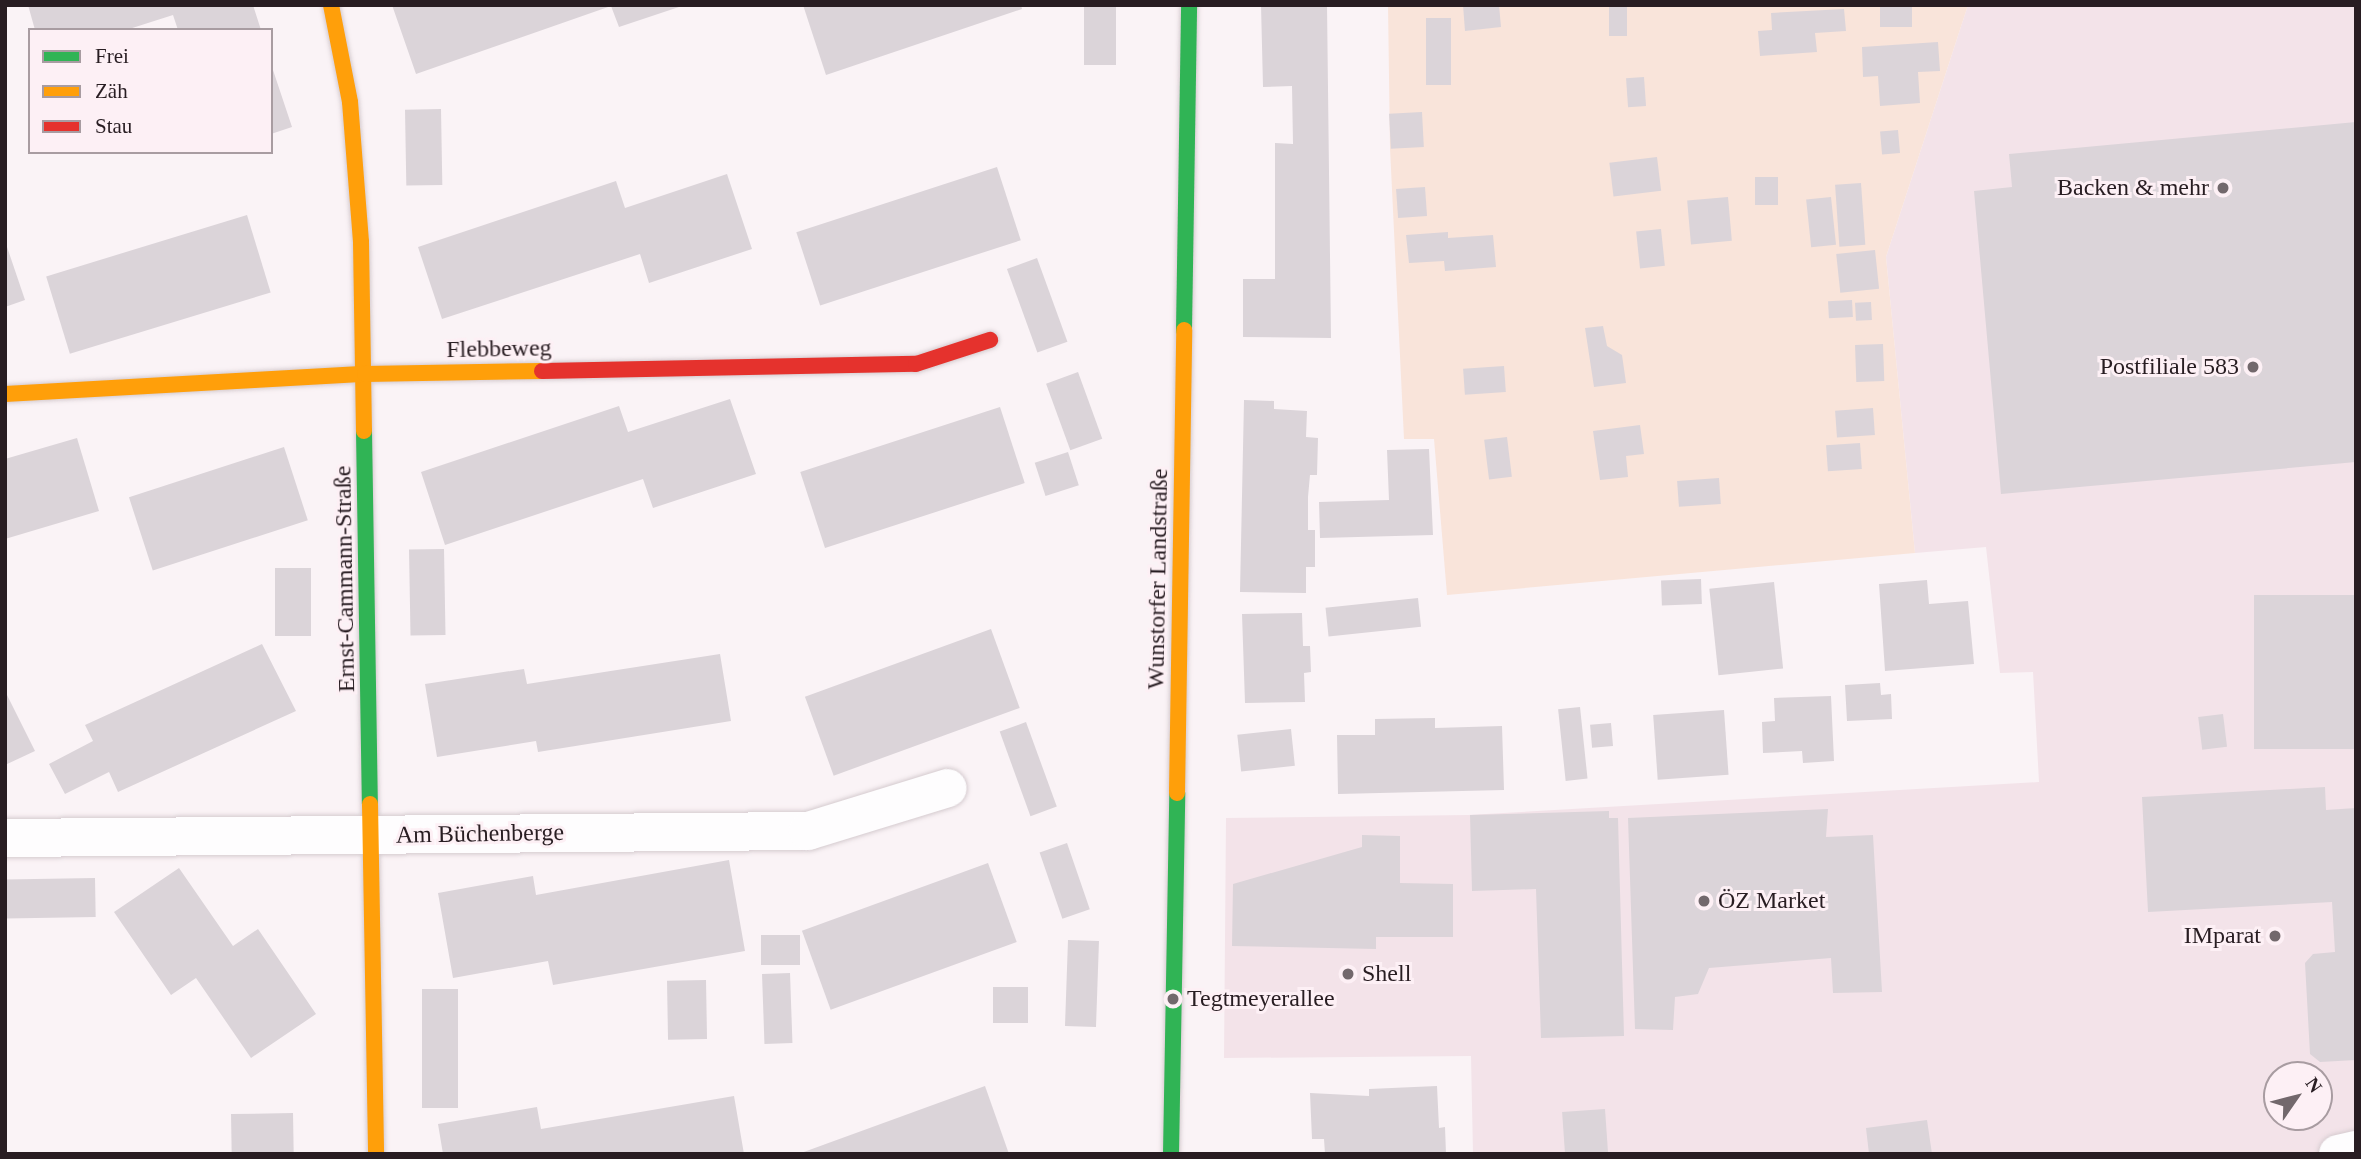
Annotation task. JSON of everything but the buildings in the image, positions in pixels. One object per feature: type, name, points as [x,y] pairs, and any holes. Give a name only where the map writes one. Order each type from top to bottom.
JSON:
[{"type":"street","name":"Ernst-Cammann-Straße","points":[[331,5],[350,102],[365,374],[376,1154]]},
{"type":"street","name":"Wunstorfer Landstraße","points":[[1171,1154],[1189,5]]},
{"type":"street","name":"Flebbeweg","points":[[5,394],[365,374],[916,364],[990,340]]},
{"type":"street","name":"Am Büchenberge","points":[[5,838],[808,831],[948,788]]},
{"type":"street","points":[[2338,1154],[2356,1150]]},
{"type":"shaded area","points":[[1388,5],[1968,5],[1886,257],[1915,553],[1447,595],[1434,439],[1404,439],[1390,148]]},
{"type":"shaded area","points":[[1968,5],[2356,5],[2356,1154],[1473,1154],[1471,1056],[1224,1058],[1226,818],[1468,815],[2039,782],[2033,672],[2000,673],[1986,547],[1915,553],[1886,257]]},
{"type":"traffic: fast","points":[[1184,330],[1189,5]]},
{"type":"traffic: fast","points":[[364,431],[370,804]]},
{"type":"traffic: fast","points":[[1171,1154],[1177,793]]},
{"type":"traffic: slow","points":[[331,5],[350,102],[361,242],[364,431]]},
{"type":"traffic: slow","points":[[1177,793],[1184,330]]},
{"type":"traffic: slow","points":[[5,394],[365,374],[542,371]]},
{"type":"traffic: slow","points":[[370,804],[376,1154]]},
{"type":"traffic: jam","points":[[542,371],[916,364],[990,340]]},
{"type":"place","name":"Backen & mehr","points":[[2223,188]]},
{"type":"place","name":"Postfiliale 583","points":[[2253,367]]},
{"type":"place","name":"ÖZ Market","points":[[1704,901]]},
{"type":"place","name":"IMparat","points":[[2275,936]]},
{"type":"place","name":"Shell","points":[[1348,974]]},
{"type":"place","name":"Tegtmeyerallee","points":[[1173,999]]}]
